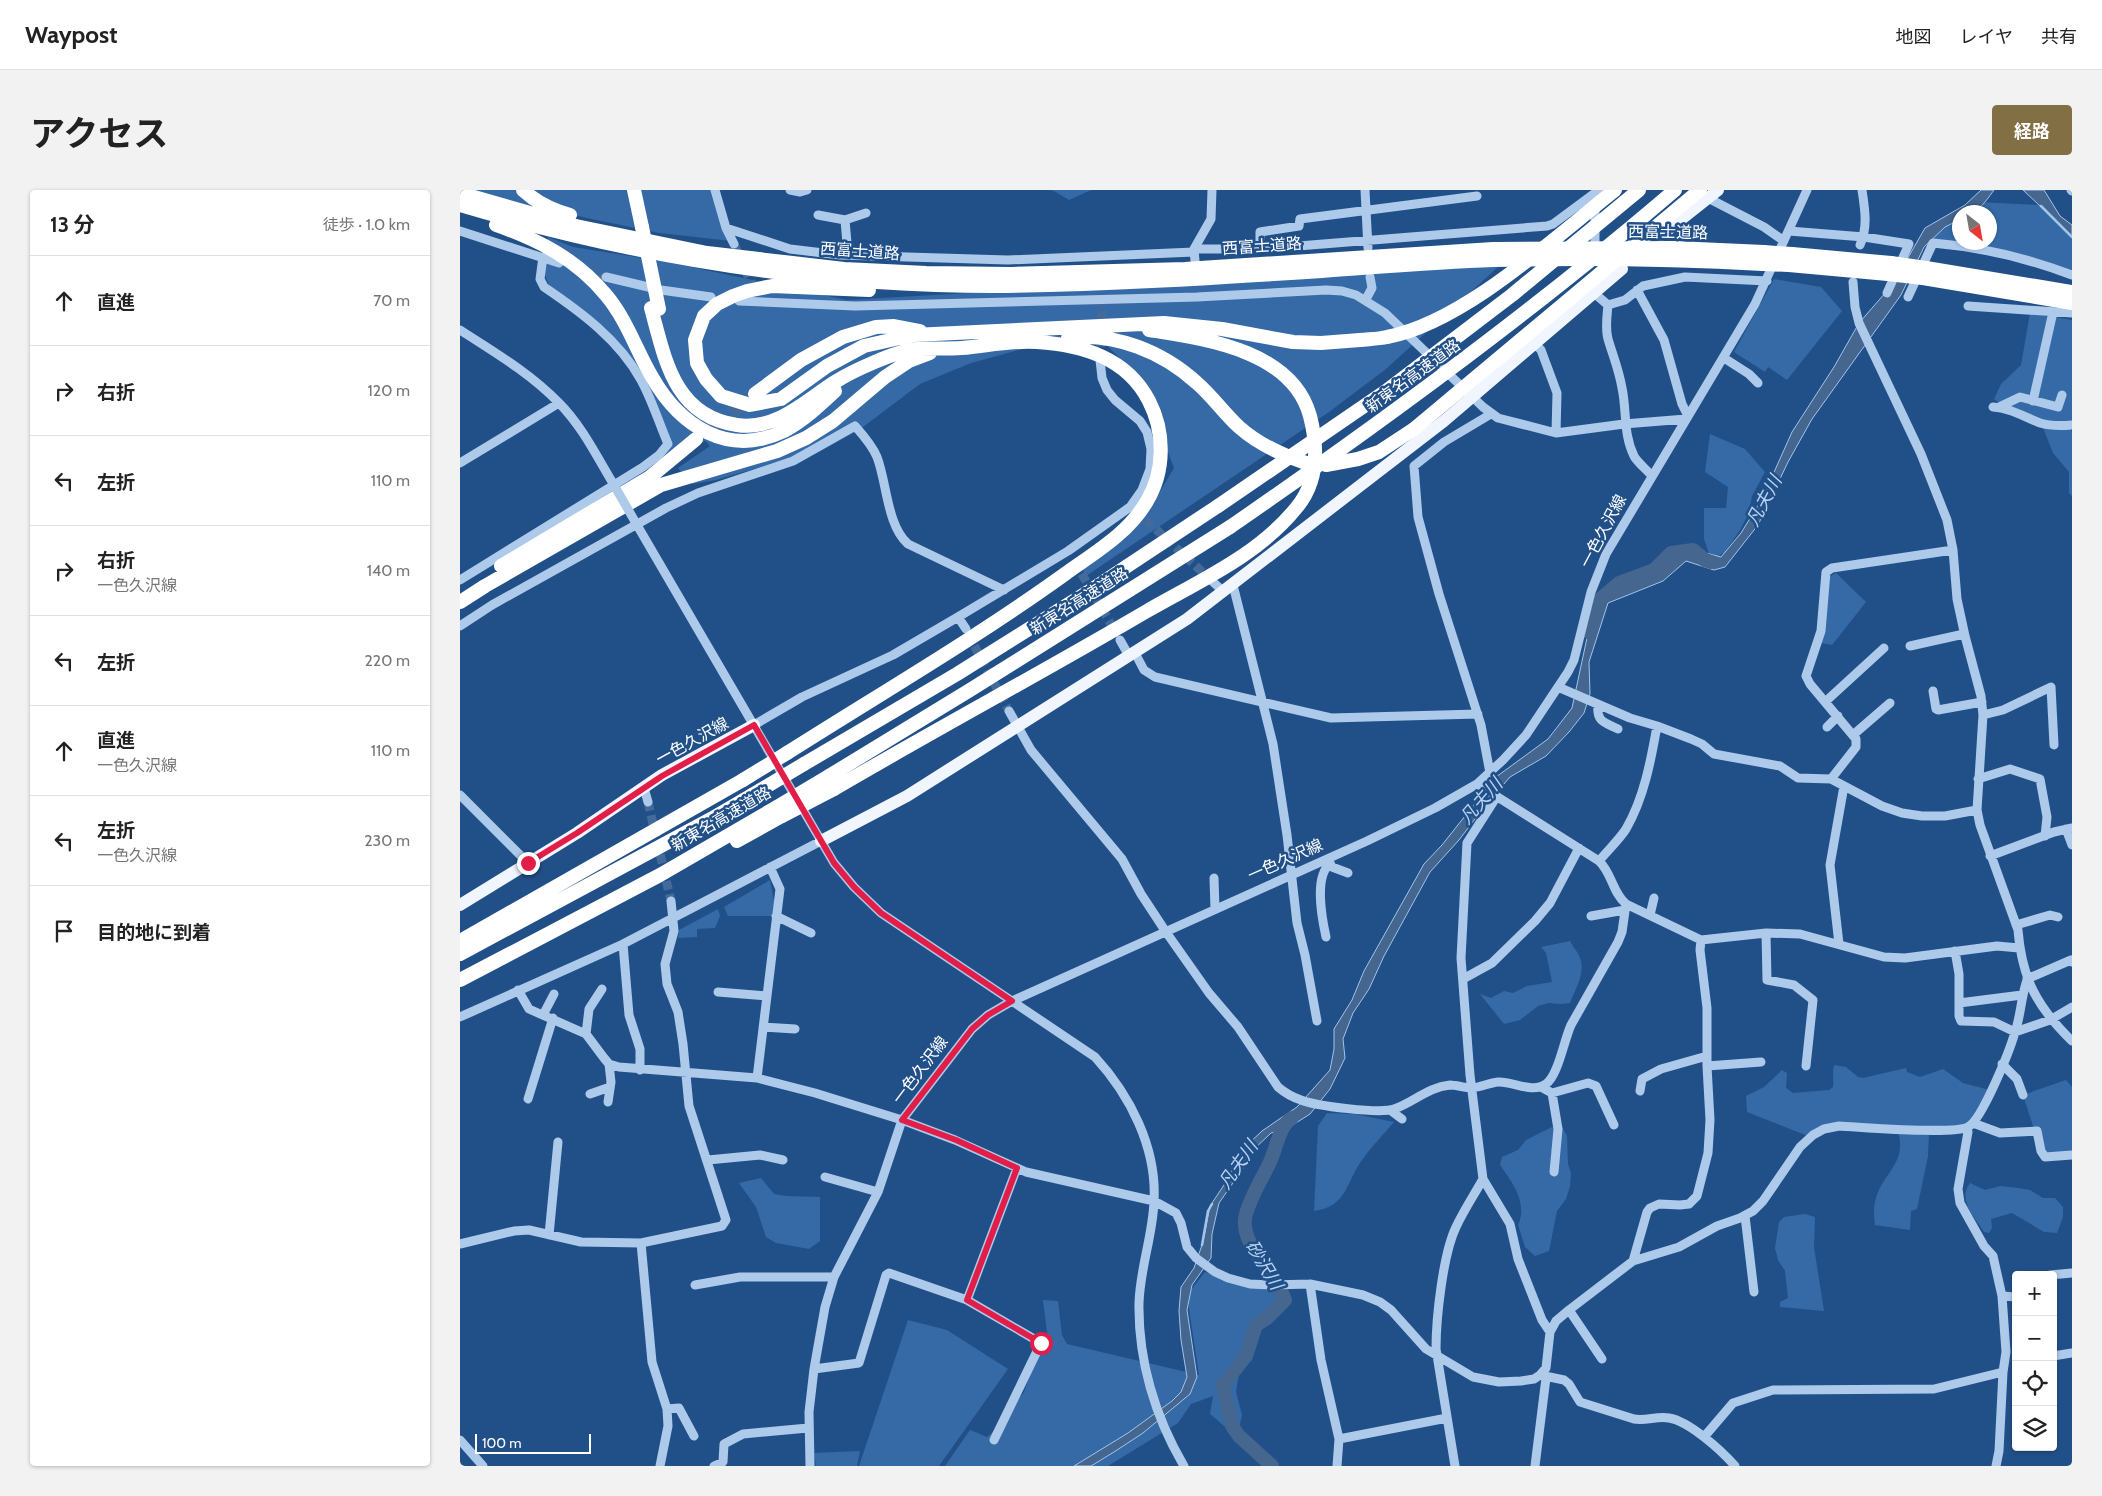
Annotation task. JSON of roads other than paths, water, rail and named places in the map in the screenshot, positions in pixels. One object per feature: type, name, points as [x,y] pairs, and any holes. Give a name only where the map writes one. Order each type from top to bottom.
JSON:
[{"type":"highway","points":[[523,190],[535,201],[555,211],[638,233],[844,269]]},
{"type":"highway","points":[[625,190],[637,227],[664,357],[680,390],[692,404],[706,415],[737,425],[766,424],[782,417],[838,380],[897,354],[914,349],[940,350],[1036,342],[1077,336],[1130,344],[1153,352],[1177,366],[1198,384],[1248,434],[1264,445],[1306,463]]},
{"type":"highway","points":[[634,190],[637,227]]},
{"type":"highway","points":[[942,285],[871,290],[772,286],[747,291],[717,304],[704,316],[695,340],[697,363],[706,380],[721,396],[750,405],[781,399],[827,366],[864,346],[913,335],[1164,323],[1222,329],[1302,342],[1321,343],[1387,337],[1408,332],[1452,312],[1522,263],[1615,190]]},
{"type":"highway","name":"新東名高速道路","points":[[460,954],[711,819],[957,674],[1088,592],[1386,391],[1512,296],[1640,190]]},
{"type":"highway","name":"新東名高速道路","points":[[460,980],[780,812],[832,782],[970,690],[1230,527],[1335,455],[1461,363],[1544,298],[1675,190]]},
{"type":"highway","name":"西富士道路","points":[[460,193],[576,226],[665,245],[752,259],[844,269],[926,273],[1011,274],[1186,269],[1493,249],[1675,248],[1889,269],[2072,292]]},
{"type":"highway","points":[[1326,465],[1358,459],[1379,452],[1414,429],[1709,193]]},
{"type":"highway","name":"西富士道路","points":[[460,205],[584,239],[707,264],[822,278],[942,285],[1070,284],[1187,280],[1491,260],[1764,258]]},
{"type":"highway","points":[[460,213],[524,235],[566,257],[581,268],[620,313],[651,376],[668,402],[687,421],[715,436],[732,440],[752,440],[784,431],[812,412],[839,388],[860,373],[897,354]]},
{"type":"highway","name":"西富士道路","points":[[1924,273],[2072,303]]},
{"type":"highway","points":[[655,309],[672,357],[687,389],[709,408],[736,418],[750,419],[780,410],[834,374],[897,339]]},
{"type":"highway","points":[[832,782],[916,741],[1066,659],[1227,565],[1264,540],[1298,506],[1314,472],[1316,449],[1308,411],[1298,392],[1286,378],[1266,362],[1229,345],[1193,337],[1117,325]]},
{"type":"highway","points":[[755,394],[801,360],[843,338],[876,328],[894,326],[932,333]]},
{"type":"highway","points":[[460,942],[787,753],[1043,589],[1109,542],[1130,524],[1147,502],[1156,480],[1161,445],[1155,414],[1139,384],[1120,366],[1104,356],[1079,349],[1036,342]]},
{"type":"highway","points":[[460,602],[661,485],[777,451],[806,438],[833,421],[885,377],[909,361],[940,350]]},
{"type":"highway","points":[[460,591],[650,476],[696,439]]},
{"type":"main road","points":[[1665,232],[1709,193]]},
{"type":"main road","points":[[821,841],[906,796],[1187,619],[1474,396],[1622,269]]},
{"type":"main road","name":"一色久沢線","points":[[460,905],[662,776],[754,725]]},
{"type":"street","points":[[715,190],[726,228],[734,244]]},
{"type":"street","points":[[790,190],[800,192],[806,190]]},
{"type":"street","points":[[1194,254],[1211,219],[1212,190]]},
{"type":"street","points":[[1365,190],[1368,244]]},
{"type":"street","points":[[1695,190],[1709,193],[1784,241]]},
{"type":"street","name":"一色久沢線","points":[[610,1064],[640,1070],[757,1078],[815,1093],[902,1120],[972,1029],[988,1015],[1012,1001],[1290,875],[1329,861],[1480,786],[1526,735],[1574,660],[1599,568],[1652,476],[1724,358],[1767,281],[1807,190]]},
{"type":"street","points":[[1862,190],[1866,218],[1862,241]]},
{"type":"street","points":[[726,228],[790,249],[848,255],[1008,260],[1194,254],[1368,244],[1547,226],[1553,224],[1596,191]]},
{"type":"street","points":[[1595,242],[1596,191]]},
{"type":"street","points":[[1260,249],[1260,232],[1299,226],[1300,219],[1476,196]]},
{"type":"street","points":[[818,215],[845,220],[866,213]]},
{"type":"street","points":[[845,220],[848,255]]},
{"type":"street","points":[[460,231],[559,263]]},
{"type":"street","points":[[1789,231],[1862,241],[1909,244],[1886,293]]},
{"type":"street","points":[[1908,298],[1933,243],[1957,245],[2011,255],[2072,275]]},
{"type":"street","points":[[460,580],[614,485],[659,455],[668,444],[652,404],[629,360],[606,334],[544,287],[540,279],[543,257]]},
{"type":"street","points":[[1596,265],[1596,292],[1608,305],[1608,338],[1618,364],[1623,391],[1624,424],[1635,458],[1642,463],[1652,476]]},
{"type":"street","points":[[606,277],[661,290],[711,297]]},
{"type":"street","points":[[1366,299],[1372,288],[1370,277]]},
{"type":"street","points":[[1608,305],[1625,300],[1643,286],[1686,277],[1767,281]]},
{"type":"street","points":[[1853,282],[1854,307],[1859,323],[1932,480],[1946,520],[1953,550],[1957,599],[1982,702],[1983,716],[1977,810],[1990,856],[2016,925],[2019,948],[2027,980],[2050,1020],[2072,1041]]},
{"type":"street","points":[[739,301],[758,299],[854,306],[1197,292],[1342,291],[1366,299],[1384,313],[1491,414],[1509,422],[1556,432],[1687,418],[1664,340],[1637,290]]},
{"type":"street","points":[[1968,306],[2072,313]]},
{"type":"street","points":[[2033,401],[2053,312]]},
{"type":"street","points":[[460,330],[516,367],[559,403],[581,430],[754,725],[802,697],[893,655],[1068,552],[1132,508],[1142,490],[1150,469],[1151,448],[1147,432],[1140,421],[1115,400],[1107,390],[1102,378],[1100,360]]},
{"type":"street","points":[[1535,344],[1541,350],[1557,393],[1556,432]]},
{"type":"street","points":[[1724,358],[1749,374],[1758,384]]},
{"type":"street","points":[[2062,395],[2058,407],[2020,397],[1996,407],[2040,423],[2072,426]]},
{"type":"street","points":[[460,463],[559,403]]},
{"type":"street","points":[[1490,773],[1478,714],[1439,594],[1418,517],[1414,466],[1444,442],[1491,414]]},
{"type":"street","points":[[460,626],[666,508],[698,493],[794,461],[855,426],[867,440],[877,457],[900,538],[908,544],[1004,590]]},
{"type":"street","points":[[1831,779],[1856,747],[1856,739],[1806,676],[1821,631],[1826,572],[1832,568],[1953,550]]},
{"type":"street","points":[[1068,552],[1074,560]]},
{"type":"street","points":[[1213,582],[1228,589],[1273,744],[1287,835],[1290,875],[1297,923],[1317,1021]]},
{"type":"street","points":[[958,617],[966,629]]},
{"type":"street","points":[[1910,646],[1964,634]]},
{"type":"street","points":[[1120,640],[1144,670],[1155,677],[1331,718],[1478,714]]},
{"type":"street","points":[[1825,702],[1884,648]]},
{"type":"street","points":[[1558,687],[1630,718],[1691,739],[1702,744],[1714,754],[1780,766],[1798,778],[1831,779],[1882,806],[1902,813],[1922,816],[1945,816],[1977,810]]},
{"type":"street","points":[[1983,716],[2003,710],[2051,687],[2054,745]]},
{"type":"street","points":[[1933,691],[1936,709],[1938,710],[1982,702]]},
{"type":"street","points":[[1595,703],[1599,718],[1618,729]]},
{"type":"street","points":[[1854,735],[1890,703]]},
{"type":"street","points":[[1009,711],[1031,750],[1047,771],[1122,859],[1141,894],[1166,932],[1209,993],[1238,1027],[1278,1087],[1286,1094],[1317,1105],[1390,1110],[1432,1088],[1457,1085],[1471,1088],[1496,1082],[1525,1087],[1542,1086],[1548,1083],[1554,1072],[1564,1038],[1618,942],[1622,932],[1625,907],[1618,897],[1604,866],[1599,861],[1480,786]]},
{"type":"street","points":[[1827,727],[1838,716]]},
{"type":"street","name":"一色久沢線","points":[[754,725],[834,863],[881,913],[1095,1058],[1110,1074],[1135,1114],[1149,1157],[1154,1201],[1139,1303],[1143,1352],[1159,1414],[1184,1466]]},
{"type":"street","points":[[1599,861],[1625,830],[1635,807],[1650,765],[1657,726]]},
{"type":"street","points":[[1978,779],[2010,769],[2040,779],[2047,817],[2045,836]]},
{"type":"street","points":[[1839,944],[1830,865],[1844,786]]},
{"type":"street","points":[[644,788],[648,802]]},
{"type":"street","points":[[460,795],[528,863]]},
{"type":"street","points":[[1497,796],[1467,843],[1461,958],[1471,1088],[1483,1179],[1510,1224],[1518,1259],[1542,1320],[1550,1332]]},
{"type":"street","points":[[1990,856],[2069,828],[2072,845]]},
{"type":"street","points":[[460,1017],[623,944],[821,841]]},
{"type":"street","points":[[1463,979],[1492,963],[1535,922],[1550,903],[1579,848]]},
{"type":"street","points":[[1329,861],[1332,867],[1348,873]]},
{"type":"street","points":[[1326,937],[1322,920],[1321,897],[1325,870],[1329,861]]},
{"type":"street","points":[[757,1078],[780,889],[770,867]]},
{"type":"street","points":[[1214,878],[1215,909]]},
{"type":"street","points":[[1650,915],[1654,898]]},
{"type":"street","points":[[460,1244],[514,1231],[529,1230],[581,1242],[641,1243],[722,1226],[726,1220],[689,1106],[679,1020],[668,984],[665,964],[674,931],[671,901]]},
{"type":"street","points":[[1591,916],[1625,907],[1650,915],[1701,940],[1766,933],[1800,934],[1884,957],[1931,956],[1997,946],[2019,948]]},
{"type":"street","points":[[2016,925],[2050,915],[2058,917]]},
{"type":"street","points":[[776,916],[811,933]]},
{"type":"street","points":[[1766,933],[1767,980],[1794,985],[1813,1000],[1806,1066]]},
{"type":"street","points":[[1633,1260],[1650,1208],[1659,1204],[1680,1206],[1689,1204],[1697,1196],[1708,1153],[1710,1120],[1707,1066],[1707,1008],[1700,950],[1701,940]]},
{"type":"street","points":[[623,944],[629,1015],[640,1049],[640,1070]]},
{"type":"street","points":[[1955,951],[1959,974],[1961,1021],[1994,1022],[2015,1032],[2050,1020],[2072,1007]]},
{"type":"street","points":[[1996,1466],[1999,1451],[2003,1372],[2011,1352],[1993,1256],[1984,1246],[1960,1203],[1958,1190],[1968,1132],[1970,1126],[1986,1105],[2015,1032],[2027,980],[2071,960],[2072,962]]},
{"type":"street","points":[[586,1034],[589,1009],[602,989]]},
{"type":"street","points":[[518,990],[529,1009],[586,1034],[610,1064],[608,1102]]},
{"type":"street","points":[[718,992],[766,996]]},
{"type":"street","points":[[542,1015],[554,994]]},
{"type":"street","points":[[1959,1003],[2022,995]]},
{"type":"street","points":[[528,1099],[553,1018]]},
{"type":"street","points":[[763,1027],[795,1029]]},
{"type":"street","points":[[1640,1091],[1642,1078],[1655,1072],[1707,1056]]},
{"type":"street","points":[[1707,1066],[1761,1062]]},
{"type":"street","points":[[2002,1064],[2017,1080],[2023,1095]]},
{"type":"street","points":[[1552,1093],[1588,1083],[1596,1086],[1614,1125]]},
{"type":"street","points":[[1542,1086],[1552,1093],[1558,1129],[1554,1172]]},
{"type":"street","points":[[590,1094],[610,1087]]},
{"type":"street","points":[[1390,1110],[1402,1119]]},
{"type":"street","points":[[810,1466],[808,1428],[814,1369],[825,1307],[834,1278],[878,1192],[902,1120],[956,1140],[1026,1172],[1154,1201],[1176,1213],[1181,1223],[1186,1247],[1196,1258],[1228,1278],[1250,1284],[1310,1284],[1363,1295],[1380,1302],[1391,1310],[1420,1344],[1473,1377],[1498,1382],[1521,1381],[1543,1377],[1564,1380],[1569,1384],[1580,1402],[1634,1419],[1668,1418],[1676,1420],[1721,1450],[1735,1466]]},
{"type":"street","points":[[1535,1466],[1543,1377],[1546,1368],[1550,1332],[1556,1321],[1633,1260],[1679,1247],[1717,1226],[1745,1216],[1763,1201],[1800,1147],[1813,1135],[1824,1129],[1839,1126],[1943,1130],[1970,1126],[2000,1133],[2037,1131],[2041,1151],[2045,1158],[2072,1155]]},
{"type":"street","points":[[549,1235],[558,1142]]},
{"type":"street","points":[[708,1160],[760,1154],[783,1160]]},
{"type":"street","points":[[967,1300],[1017,1168]]},
{"type":"street","points":[[825,1177],[878,1192]]},
{"type":"street","points":[[1455,1466],[1437,1356],[1436,1330],[1450,1246],[1456,1227],[1483,1179]]},
{"type":"street","points":[[1745,1216],[1754,1292]]},
{"type":"street","points":[[641,1243],[642,1273],[652,1362],[667,1409],[668,1426],[661,1466]]},
{"type":"street","points":[[814,1369],[859,1363],[886,1275],[889,1273],[967,1300],[1041,1343],[994,1440]]},
{"type":"street","points":[[2057,1274],[2072,1273]]},
{"type":"street","points":[[695,1285],[740,1277],[834,1278]]},
{"type":"street","points":[[1310,1284],[1321,1360],[1339,1439],[1337,1466]]},
{"type":"street","points":[[2002,1296],[2012,1296]]},
{"type":"street","points":[[1569,1310],[1602,1359]]},
{"type":"street","points":[[2057,1355],[2072,1353]]},
{"type":"street","points":[[1704,1437],[1733,1403],[1773,1390],[1934,1389],[2003,1372]]},
{"type":"street","points":[[667,1409],[679,1408],[694,1436]]},
{"type":"street","points":[[1339,1439],[1447,1418]]},
{"type":"street","points":[[714,1466],[723,1462],[724,1444],[743,1434],[808,1428]]},
{"type":"street","points":[[460,1440],[483,1466]]},
{"type":"water","points":[[1981,190],[1994,190],[1982,205],[1965,205]]},
{"type":"water","points":[[2023,190],[2044,190],[2060,216],[2072,225],[2072,236]]},
{"type":"water","points":[[1952,212],[1952,224],[1945,227],[1924,247],[1901,295],[1812,419],[1788,462],[1758,525],[1725,567],[1714,570],[1686,561],[1663,581],[1608,603],[1589,662],[1590,694],[1584,713],[1546,756],[1510,777],[1459,840],[1430,872],[1384,956],[1369,989],[1353,1013],[1343,1039],[1345,1058],[1330,1089],[1310,1114],[1288,1128],[1271,1133],[1251,1152],[1242,1170],[1219,1203],[1212,1234],[1211,1258],[1192,1285],[1187,1310],[1197,1377],[1190,1394],[1143,1433],[1114,1452],[1091,1466],[1074,1466],[1128,1433],[1172,1401],[1181,1392],[1187,1377],[1181,1340],[1179,1311],[1181,1287],[1194,1268],[1203,1242],[1210,1206],[1226,1182],[1244,1148],[1262,1131],[1297,1107],[1330,1070],[1334,1049],[1334,1029],[1352,1000],[1364,971],[1424,864],[1442,845],[1496,777],[1548,739],[1572,708],[1594,605],[1599,598],[1613,588],[1655,572],[1671,553],[1702,552],[1721,557],[1741,533],[1762,499],[1792,432],[1834,367],[1859,323],[1893,284],[1925,228]]},
{"type":"waterway","points":[[2041,206],[2072,237]]},
{"type":"waterway","name":"凡夫川","points":[[1590,633],[1592,606],[1619,583],[1654,570],[1671,553],[1693,550],[1705,560],[1711,562]]},
{"type":"waterway","name":"砂沢川","points":[[1272,1466],[1239,1436],[1232,1426],[1223,1385],[1246,1356],[1256,1325],[1267,1318],[1285,1300],[1276,1281],[1253,1249],[1246,1232],[1245,1223],[1251,1201],[1270,1162],[1281,1131],[1292,1118]]},
{"type":"waterway","name":"凡夫川","points":[[1202,1245],[1208,1211],[1212,1204]]},
{"type":"tunnel","points":[[1642,252],[1665,232]]},
{"type":"tunnel","points":[[734,244],[756,294]]},
{"type":"tunnel","points":[[585,271],[606,277]]},
{"type":"tunnel","points":[[1100,360],[1102,299]]},
{"type":"tunnel","points":[[697,438],[752,397]]},
{"type":"tunnel","points":[[1136,511],[1211,580]]},
{"type":"tunnel","points":[[1075,562],[1116,633]]},
{"type":"tunnel","points":[[968,634],[1009,711]]},
{"type":"tunnel","points":[[648,802],[671,901]]}]
